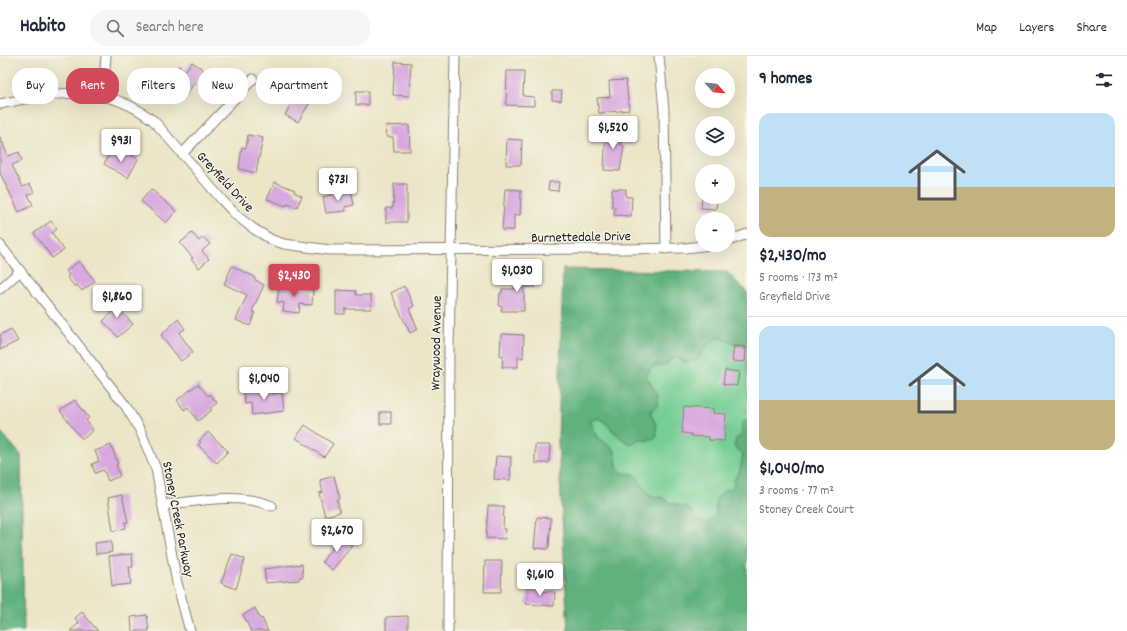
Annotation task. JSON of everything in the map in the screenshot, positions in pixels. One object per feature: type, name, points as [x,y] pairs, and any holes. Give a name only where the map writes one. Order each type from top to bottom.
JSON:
[{"type":"street","points":[[105,68],[106,56]]},
{"type":"street","name":"Wraywood Avenue","points":[[448,631],[449,348],[455,56]]},
{"type":"street","points":[[659,56],[664,110],[666,249]]},
{"type":"street","points":[[182,154],[253,79]]},
{"type":"street","name":"Greyfield Drive","points":[[0,104],[40,95],[66,93]]},
{"type":"street","name":"Greyfield Drive","points":[[119,100],[142,112],[154,122],[237,216],[272,240],[303,248],[330,250],[451,249]]},
{"type":"street","points":[[735,238],[747,234]]},
{"type":"street","name":"Stoney Creek Parkway","points":[[0,245],[19,272],[125,405],[148,447],[156,469],[177,583],[190,631]]},
{"type":"street","name":"Burnettedale Drive","points":[[451,249],[666,249],[695,246]]},
{"type":"street","points":[[0,289],[19,272]]},
{"type":"street","points":[[163,505],[229,498],[259,501],[272,506]]},
{"type":"green space","points":[[563,269],[727,272],[747,292],[747,346],[736,345],[719,337],[705,347],[697,361],[684,362],[675,357],[665,365],[652,367],[646,376],[658,396],[658,405],[650,412],[656,425],[657,437],[646,441],[639,439],[632,444],[621,439],[608,425],[598,418],[590,421],[598,437],[615,451],[617,468],[623,473],[634,474],[650,496],[661,497],[673,504],[687,507],[697,519],[708,523],[716,514],[716,500],[724,490],[733,488],[734,480],[740,471],[743,454],[734,447],[736,439],[742,435],[742,423],[747,418],[747,631],[568,631],[558,441]]},
{"type":"green space","points":[[719,337],[736,345],[747,346],[747,418],[742,423],[742,435],[734,447],[743,454],[740,471],[734,480],[733,488],[716,500],[716,514],[708,523],[697,519],[687,507],[673,504],[661,497],[650,496],[617,468],[615,451],[598,437],[589,421],[598,418],[608,423],[612,430],[656,425],[650,412],[658,396],[646,376],[652,367],[665,365],[675,357],[684,362],[697,361],[705,347]]},
{"type":"green space","points":[[0,431],[21,455],[24,631],[0,631]]},
{"type":"building","points":[[192,62],[201,68],[198,68],[198,77],[190,90],[190,68],[187,68]]},
{"type":"building","points":[[395,62],[411,63],[409,96],[393,95]]},
{"type":"building","points":[[507,71],[524,71],[523,96],[534,97],[534,106],[506,105]]},
{"type":"building","points":[[626,80],[629,110],[599,113],[597,98],[610,97],[609,81]]},
{"type":"building","points":[[356,91],[368,91],[368,105],[356,105]]},
{"type":"building","points":[[552,91],[562,91],[561,101],[552,100]]},
{"type":"building","points":[[291,104],[309,104],[298,122],[285,115]]},
{"type":"building","points":[[409,125],[410,151],[394,151],[393,137],[387,137],[386,126]]},
{"type":"building","points":[[606,129],[622,130],[621,145],[624,146],[620,171],[604,170]]},
{"type":"building","points":[[248,135],[263,138],[256,173],[239,169],[242,147],[246,148]]},
{"type":"building","points":[[0,137],[8,156],[19,152],[22,161],[12,165],[23,187],[30,184],[34,192],[28,195],[33,205],[19,212],[0,173]]},
{"type":"building","points":[[507,139],[522,140],[521,165],[506,165]]},
{"type":"building","points":[[112,149],[120,154],[122,151],[127,152],[138,159],[128,178],[104,164]]},
{"type":"building","points":[[275,182],[295,190],[294,192],[302,196],[297,207],[287,204],[286,206],[267,199]]},
{"type":"building","points":[[549,182],[559,182],[558,191],[548,190]]},
{"type":"building","points":[[394,184],[407,184],[407,222],[386,222],[386,208],[393,208]]},
{"type":"building","points":[[151,189],[176,211],[166,223],[141,201]]},
{"type":"building","points":[[505,189],[521,190],[520,215],[514,215],[514,230],[502,230]]},
{"type":"building","points":[[612,189],[626,189],[626,197],[632,197],[631,216],[614,215],[615,207],[612,207]]},
{"type":"building","points":[[351,190],[354,205],[345,207],[346,211],[326,213],[323,197]]},
{"type":"building","points":[[701,204],[716,204],[716,209],[701,208]]},
{"type":"building","points":[[51,221],[57,229],[52,233],[64,250],[52,258],[34,233]]},
{"type":"building","points":[[192,233],[199,241],[203,237],[210,244],[202,251],[209,259],[199,268],[191,259],[193,258],[180,243]]},
{"type":"building","points":[[79,261],[95,281],[82,291],[77,285],[75,287],[67,277],[69,275],[66,271]]},
{"type":"building","points":[[232,266],[255,277],[254,279],[264,285],[252,311],[255,313],[250,326],[236,320],[247,295],[224,284]]},
{"type":"building","points":[[515,273],[535,273],[535,287],[524,287],[524,311],[501,311],[502,307],[499,306],[500,293],[502,293],[502,289],[515,289]]},
{"type":"building","points":[[279,286],[313,290],[312,305],[300,304],[299,313],[283,311],[284,303],[277,302]]},
{"type":"building","points":[[404,286],[414,306],[409,309],[418,329],[410,333],[391,293]]},
{"type":"building","points":[[336,290],[356,291],[356,295],[371,295],[371,309],[345,309],[345,314],[336,314]]},
{"type":"building","points":[[116,299],[123,307],[120,310],[133,324],[118,337],[103,321],[112,313],[107,308]]},
{"type":"building","points":[[178,319],[185,329],[179,333],[193,352],[181,361],[161,335]]},
{"type":"building","points":[[11,329],[18,341],[0,350],[0,335]]},
{"type":"building","points":[[501,334],[524,335],[523,358],[518,357],[518,367],[502,367],[503,356],[500,356]]},
{"type":"building","points":[[734,346],[746,347],[745,362],[732,361]]},
{"type":"building","points":[[725,370],[739,372],[737,386],[723,384]]},
{"type":"building","points":[[198,384],[208,396],[210,394],[217,403],[210,408],[212,410],[198,421],[188,407],[184,410],[177,400]]},
{"type":"building","points":[[254,389],[255,391],[271,389],[272,394],[282,393],[284,411],[252,415],[251,403],[245,404],[243,390]]},
{"type":"building","points":[[75,400],[89,418],[86,420],[93,430],[84,438],[81,438],[60,411]]},
{"type":"building","points":[[684,407],[714,409],[713,413],[726,414],[724,441],[709,440],[709,437],[691,436],[691,434],[682,433]]},
{"type":"building","points":[[380,412],[391,412],[391,424],[380,424]]},
{"type":"building","points":[[305,425],[333,444],[324,457],[296,438]]},
{"type":"building","points":[[208,432],[228,451],[217,463],[198,445],[201,442],[199,441]]},
{"type":"building","points":[[111,445],[118,464],[116,465],[120,476],[108,481],[104,470],[95,473],[92,464],[99,461],[95,451]]},
{"type":"building","points":[[535,445],[550,445],[549,463],[535,463]]},
{"type":"building","points":[[496,456],[511,457],[510,480],[494,479]]},
{"type":"building","points":[[334,476],[340,499],[337,500],[340,512],[325,516],[319,493],[323,492],[320,480]]},
{"type":"building","points":[[122,495],[128,522],[125,522],[126,528],[113,531],[108,498]]},
{"type":"building","points":[[488,506],[504,506],[503,529],[506,529],[505,539],[486,538]]},
{"type":"building","points":[[537,517],[551,518],[549,547],[547,549],[534,548]]},
{"type":"building","points":[[340,537],[352,546],[332,570],[322,562]]},
{"type":"building","points":[[111,541],[112,552],[96,554],[95,543]]},
{"type":"building","points":[[132,554],[133,567],[129,567],[131,584],[112,586],[109,556]]},
{"type":"building","points":[[232,554],[245,559],[236,589],[221,583]]},
{"type":"building","points":[[485,561],[502,561],[501,592],[484,592]]},
{"type":"building","points":[[302,564],[303,577],[299,577],[299,580],[266,583],[264,569]]},
{"type":"building","points":[[529,585],[540,585],[540,591],[555,592],[554,606],[526,604]]},
{"type":"building","points":[[255,608],[268,631],[251,631],[243,615]]},
{"type":"building","points":[[82,612],[98,631],[70,631],[79,623],[75,618]]},
{"type":"building","points":[[147,615],[149,631],[132,631],[131,617]]},
{"type":"building","points":[[408,616],[408,631],[386,631],[386,617]]}]
